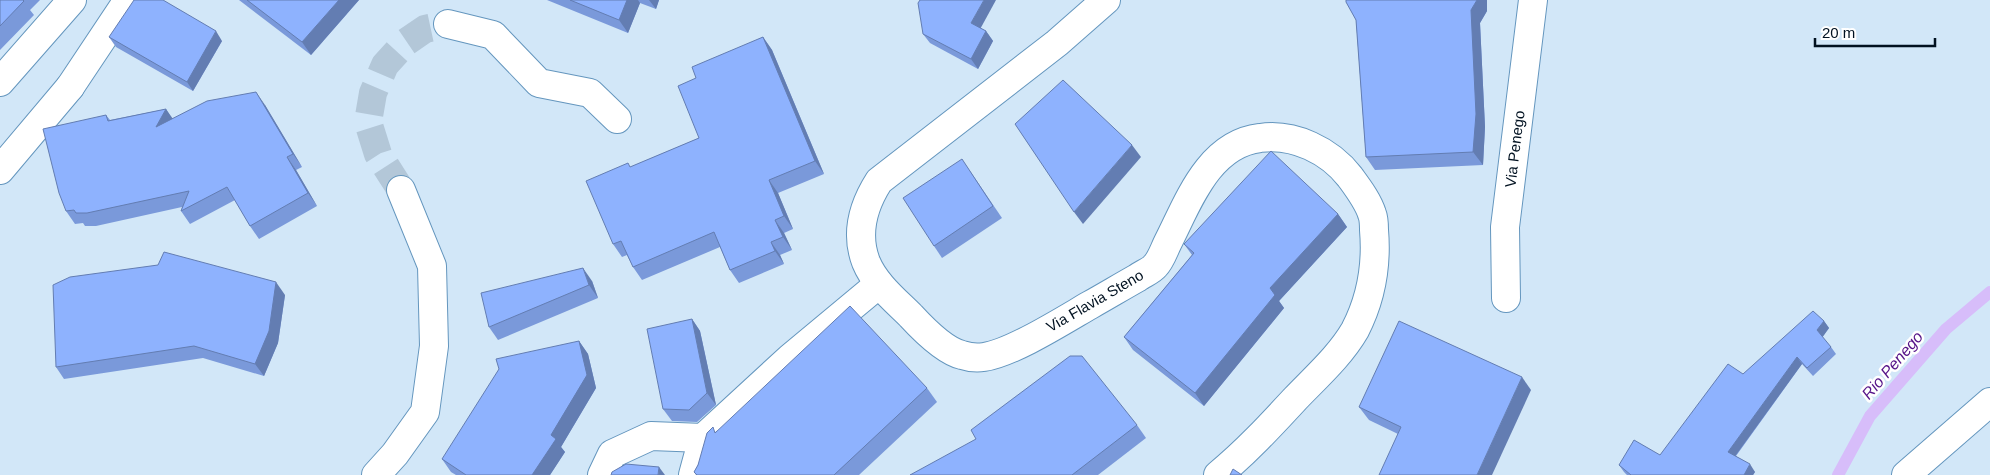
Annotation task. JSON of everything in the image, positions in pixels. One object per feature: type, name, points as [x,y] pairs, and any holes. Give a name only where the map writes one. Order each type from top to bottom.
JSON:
[{"type":"street","points":[[0,82],[72,0]]},
{"type":"street","points":[[0,170],[70,87],[128,0]]},
{"type":"street","name":"Via Flavia Steno","points":[[1106,0],[1057,43],[879,181],[869,197],[863,214],[861,230],[862,250],[868,266],[879,284],[921,327],[941,344],[960,355],[982,358],[1017,345],[1155,267],[1201,177],[1224,154],[1244,142],[1260,138],[1291,139],[1317,149],[1344,170],[1358,188],[1373,216],[1376,252],[1373,277],[1366,305],[1354,331],[1332,360],[1249,449],[1218,475]]},
{"type":"street","name":"Via Penego","points":[[1506,298],[1505,227],[1533,0]]},
{"type":"street","points":[[448,24],[493,35],[539,83],[590,93],[617,119]]},
{"type":"street","points":[[376,475],[395,454],[424,412],[434,346],[432,266],[401,190]]},
{"type":"street","points":[[693,475],[703,438],[790,358],[879,284]]},
{"type":"street","points":[[1906,475],[1990,402]]},
{"type":"street","points":[[602,475],[612,454],[651,436],[703,438]]},
{"type":"building","points":[[0,0],[24,1],[0,26]]},
{"type":"building","points":[[134,0],[163,0],[216,31],[187,82],[109,37]]},
{"type":"building","points":[[247,0],[339,0],[302,42]]},
{"type":"building","points":[[570,0],[627,0],[619,20]]},
{"type":"building","points":[[920,0],[984,0],[971,23],[986,31],[971,59],[923,34],[918,3]]},
{"type":"building","points":[[1346,0],[1477,0],[1471,10],[1476,114],[1473,152],[1366,157],[1356,20]]},
{"type":"building","points":[[763,37],[815,161],[769,180],[784,216],[775,220],[783,237],[771,242],[775,251],[730,270],[714,232],[633,267],[621,241],[613,244],[586,181],[628,163],[630,167],[699,138],[678,86],[696,78],[692,67]]},
{"type":"building","points":[[1063,80],[1132,145],[1074,212],[1015,124]]},
{"type":"building","points":[[256,92],[293,154],[287,157],[308,193],[250,226],[227,187],[181,211],[189,191],[87,213],[76,213],[74,210],[66,211],[59,193],[43,129],[106,115],[108,121],[166,109],[156,127],[207,101]]},
{"type":"building","points":[[1271,151],[1338,214],[1270,288],[1275,295],[1195,393],[1124,337],[1194,253],[1184,244]]},
{"type":"building","points":[[962,159],[993,206],[934,246],[903,198]]},
{"type":"building","points":[[164,252],[276,282],[269,331],[255,364],[194,346],[56,367],[53,285],[70,277],[158,265]]},
{"type":"building","points":[[583,268],[589,285],[489,327],[481,293]]},
{"type":"building","points":[[850,306],[927,388],[834,475],[697,475],[694,472],[698,465],[707,433],[713,427],[715,433]]},
{"type":"building","points":[[1813,311],[1824,321],[1817,330],[1831,347],[1807,368],[1797,357],[1728,452],[1750,464],[1744,475],[1631,475],[1619,465],[1634,440],[1660,455],[1728,364],[1743,374]]},
{"type":"building","points":[[692,319],[707,393],[689,410],[663,409],[647,329]]},
{"type":"building","points":[[1399,321],[1522,377],[1477,475],[1379,475],[1401,427],[1359,407]]},
{"type":"building","points":[[579,341],[587,375],[551,435],[556,439],[532,475],[466,475],[442,459],[499,369],[496,359]]},
{"type":"building","points":[[1070,356],[1082,356],[1137,425],[1072,475],[910,475],[976,439],[971,430]]},
{"type":"building","points":[[626,464],[659,467],[658,475],[611,475],[612,472]]},
{"type":"building","points":[[1233,469],[1242,475],[1230,475]]},
{"type":"waterway","name":"Rio Penego","points":[[1838,475],[1870,416],[1946,329],[1990,292]]},
{"type":"tunnel","points":[[401,190],[378,154],[368,122],[373,93],[385,65],[406,42],[425,29],[448,24]]}]
